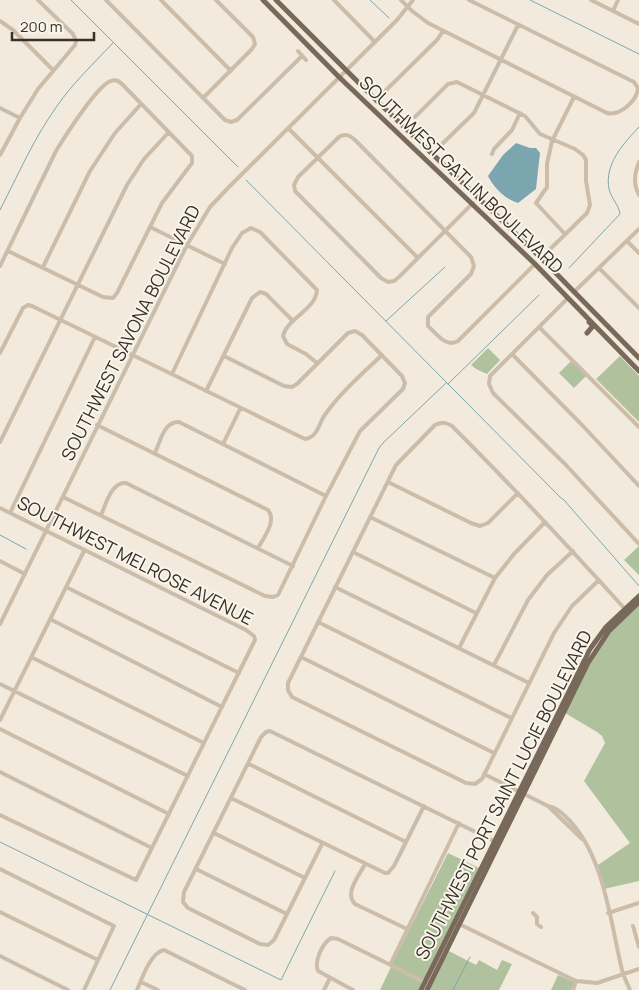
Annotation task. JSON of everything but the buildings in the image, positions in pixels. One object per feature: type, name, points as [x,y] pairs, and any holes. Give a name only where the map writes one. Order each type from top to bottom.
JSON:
[{"type":"main road","name":"SOUTHWEST GATLIN BOULEVARD","points":[[263,0],[339,76],[535,264],[639,371]]},
{"type":"main road","name":"SOUTHWEST GATLIN BOULEVARD","points":[[276,0],[376,100],[541,258],[639,358]]},
{"type":"main road","points":[[544,273],[553,277],[567,292],[575,292]]},
{"type":"main road","points":[[568,298],[577,297],[592,312],[597,314]]},
{"type":"main road","points":[[574,304],[592,326],[588,333],[598,329]]},
{"type":"main road","name":"SOUTHWEST PORT SAINT LUCIE BOULEVARD","points":[[427,990],[494,841],[560,721],[598,645],[639,596]]},
{"type":"main road","name":"SOUTHWEST PORT SAINT LUCIE BOULEVARD","points":[[421,990],[495,852],[521,792],[590,649],[606,626],[639,602]]},
{"type":"main road","points":[[560,710],[560,721]]},
{"type":"main road","points":[[494,841],[495,852]]},
{"type":"street","points":[[0,154],[38,90],[76,45],[73,34],[38,0]]},
{"type":"street","points":[[106,0],[203,98],[226,120],[231,122],[237,120],[302,56]]},
{"type":"street","points":[[161,0],[231,71]]},
{"type":"street","points":[[203,98],[255,44],[253,37],[216,0]]},
{"type":"street","points":[[334,0],[375,42]]},
{"type":"street","points":[[401,0],[428,23],[574,97],[613,114],[619,112],[636,96],[638,88],[634,82],[469,0]]},
{"type":"street","name":"SOUTHWEST SAVONA BOULEVARD","points":[[0,624],[187,245],[210,207],[289,129],[339,76],[347,71],[413,0]]},
{"type":"street","points":[[591,0],[639,24]]},
{"type":"street","points":[[613,11],[618,0]]},
{"type":"street","points":[[0,21],[13,30],[54,70]]},
{"type":"street","points":[[441,145],[469,119],[518,25]]},
{"type":"street","points":[[376,100],[437,40],[443,30]]},
{"type":"street","points":[[298,51],[306,60]]},
{"type":"street","points":[[0,266],[64,137],[86,106],[110,81],[117,81],[191,154],[192,163],[162,203],[118,293],[111,298],[103,297],[8,250]]},
{"type":"street","points":[[415,117],[452,82],[459,82],[520,113],[528,119],[540,134],[584,155],[590,205],[586,213],[541,258]]},
{"type":"street","points":[[565,234],[536,203],[547,187],[547,164],[552,141],[574,97]]},
{"type":"street","points":[[43,267],[90,171],[115,133],[141,104]]},
{"type":"street","points":[[0,108],[20,118]]},
{"type":"street","points":[[492,154],[494,148],[512,130],[520,113]]},
{"type":"street","points":[[289,129],[418,258]]},
{"type":"street","points":[[0,442],[131,178],[144,159],[169,132]]},
{"type":"street","points":[[473,203],[446,231],[396,280],[390,282],[381,278],[294,189],[296,179],[339,137],[345,135],[355,140],[446,231],[471,257],[474,266],[471,274],[428,317],[428,324],[435,333],[448,343],[458,340],[535,264]]},
{"type":"street","points":[[639,162],[635,171],[635,185],[639,196]]},
{"type":"street","points":[[150,227],[225,264]]},
{"type":"street","points":[[172,374],[236,242],[244,231],[251,228],[257,230],[315,287],[317,293],[314,299],[284,332],[283,339],[290,346],[306,354],[317,363]]},
{"type":"street","points":[[575,292],[639,229]]},
{"type":"street","points":[[627,241],[639,253]]},
{"type":"street","points":[[599,268],[639,308]]},
{"type":"street","points":[[206,391],[252,298],[257,292],[266,294],[293,321]]},
{"type":"street","points":[[568,298],[490,376],[489,384],[493,393],[566,465],[639,544]]},
{"type":"street","points":[[0,353],[24,307],[34,306],[300,438],[308,439],[313,436],[323,417],[338,399],[382,355]]},
{"type":"street","points":[[539,327],[639,427]]},
{"type":"street","points":[[63,497],[265,596],[273,597],[280,592],[326,496],[360,431],[404,387],[405,383],[402,376],[382,355],[359,333],[353,331],[348,333],[294,386],[289,387],[224,356]]},
{"type":"street","points":[[10,513],[95,337]]},
{"type":"street","points":[[512,354],[639,486]]},
{"type":"street","points":[[224,444],[240,408]]},
{"type":"street","points":[[154,453],[167,426],[174,422],[182,423],[326,496]]},
{"type":"street","points":[[599,580],[580,597],[554,633],[482,779],[475,784],[466,783],[292,697],[288,690],[288,683],[400,460],[435,425],[445,422],[452,426],[518,493],[573,551],[599,580],[626,611]]},
{"type":"street","points":[[98,425],[268,510],[271,514],[271,522],[258,548]]},
{"type":"street","points":[[388,482],[480,526],[488,523],[518,493]]},
{"type":"street","points":[[101,515],[116,486],[124,483],[293,566]]},
{"type":"street","name":"SOUTHWEST MELROSE AVENUE","points":[[0,508],[251,632],[255,640],[239,672]]},
{"type":"street","points":[[370,517],[495,578]]},
{"type":"street","points":[[459,648],[495,578],[514,554],[545,522]]},
{"type":"street","points":[[0,720],[84,550]]},
{"type":"street","points":[[494,665],[528,600],[547,576],[573,551]]},
{"type":"street","points":[[353,552],[476,613]]},
{"type":"street","points":[[0,561],[24,574]]},
{"type":"street","points":[[0,815],[136,880],[239,672],[66,587]]},
{"type":"street","points":[[335,587],[529,683]]},
{"type":"street","points":[[50,619],[222,707]]},
{"type":"street","points":[[318,622],[512,718]]},
{"type":"street","points":[[31,657],[204,743]]},
{"type":"street","points":[[301,657],[494,753]]},
{"type":"street","points":[[0,684],[188,776]]},
{"type":"street","points":[[0,729],[169,814]]},
{"type":"street","points":[[322,844],[274,940],[268,945],[260,944],[188,908],[183,902],[184,892],[261,737],[266,732],[274,732],[494,841]]},
{"type":"street","points":[[248,764],[406,842]]},
{"type":"street","points":[[0,772],[152,848]]},
{"type":"street","points":[[484,774],[548,806],[584,840],[595,861],[623,974],[630,990]]},
{"type":"street","points":[[231,798],[381,873],[388,873],[394,866],[424,806]]},
{"type":"street","points":[[390,965],[459,823]]},
{"type":"street","points":[[214,833],[305,878]]},
{"type":"street","points":[[364,864],[350,893],[352,901],[407,929]]},
{"type":"street","points":[[0,869],[114,926],[84,990]]},
{"type":"street","points":[[196,869],[287,914]]},
{"type":"street","points":[[608,913],[639,903]]},
{"type":"street","points":[[0,912],[98,960]]},
{"type":"street","points":[[533,913],[538,917],[537,924],[541,928]]},
{"type":"street","points":[[457,923],[576,981],[597,983],[639,969]]},
{"type":"street","points":[[633,926],[638,937],[639,947]]},
{"type":"street","points":[[353,990],[318,971],[317,960],[325,943],[331,938],[338,939],[425,982]]},
{"type":"street","points":[[137,990],[155,954],[162,950],[169,951],[245,990]]},
{"type":"street","points":[[0,956],[68,990]]},
{"type":"street","points":[[324,990],[330,978]]},
{"type":"street","points":[[573,990],[576,981]]},
{"type":"street","points":[[141,982],[158,990]]},
{"type":"green space","points":[[488,348],[500,360],[487,374],[471,365]]},
{"type":"green space","points":[[620,356],[639,376],[639,422],[596,379]]},
{"type":"green space","points":[[571,361],[586,376],[574,388],[559,373]]},
{"type":"green space","points":[[639,546],[639,575],[624,560]]},
{"type":"green space","points":[[639,604],[639,881],[604,889],[598,865],[630,843],[584,781],[605,743],[602,736],[565,713],[589,663],[610,632]]},
{"type":"green space","points":[[448,853],[481,869],[426,981],[392,964]]},
{"type":"green space","points":[[447,950],[476,965],[479,960],[497,970],[502,960],[512,964],[499,990],[425,990]]},
{"type":"green space","points":[[391,967],[425,984],[422,990],[380,990]]},
{"type":"green space","points":[[558,975],[574,982],[571,990],[551,990]]},
{"type":"water","points":[[516,143],[536,148],[540,153],[536,189],[518,203],[500,192],[488,176],[503,155]]},
{"type":"waterway","points":[[71,0],[238,167]]},
{"type":"waterway","points":[[370,0],[389,18]]},
{"type":"waterway","points":[[530,0],[639,54]]},
{"type":"waterway","points":[[0,210],[41,131],[57,106],[84,73],[113,43]]},
{"type":"waterway","points":[[569,268],[620,214],[609,189],[609,171],[616,155],[639,127]]},
{"type":"waterway","points":[[246,180],[564,500],[639,586]]},
{"type":"waterway","points":[[386,321],[445,267]]},
{"type":"waterway","points":[[448,384],[539,295]]},
{"type":"waterway","points":[[110,990],[379,448],[446,383]]},
{"type":"waterway","points":[[0,535],[26,549]]},
{"type":"waterway","points":[[0,842],[281,980],[335,871]]},
{"type":"waterway","points":[[453,990],[470,957]]}]
